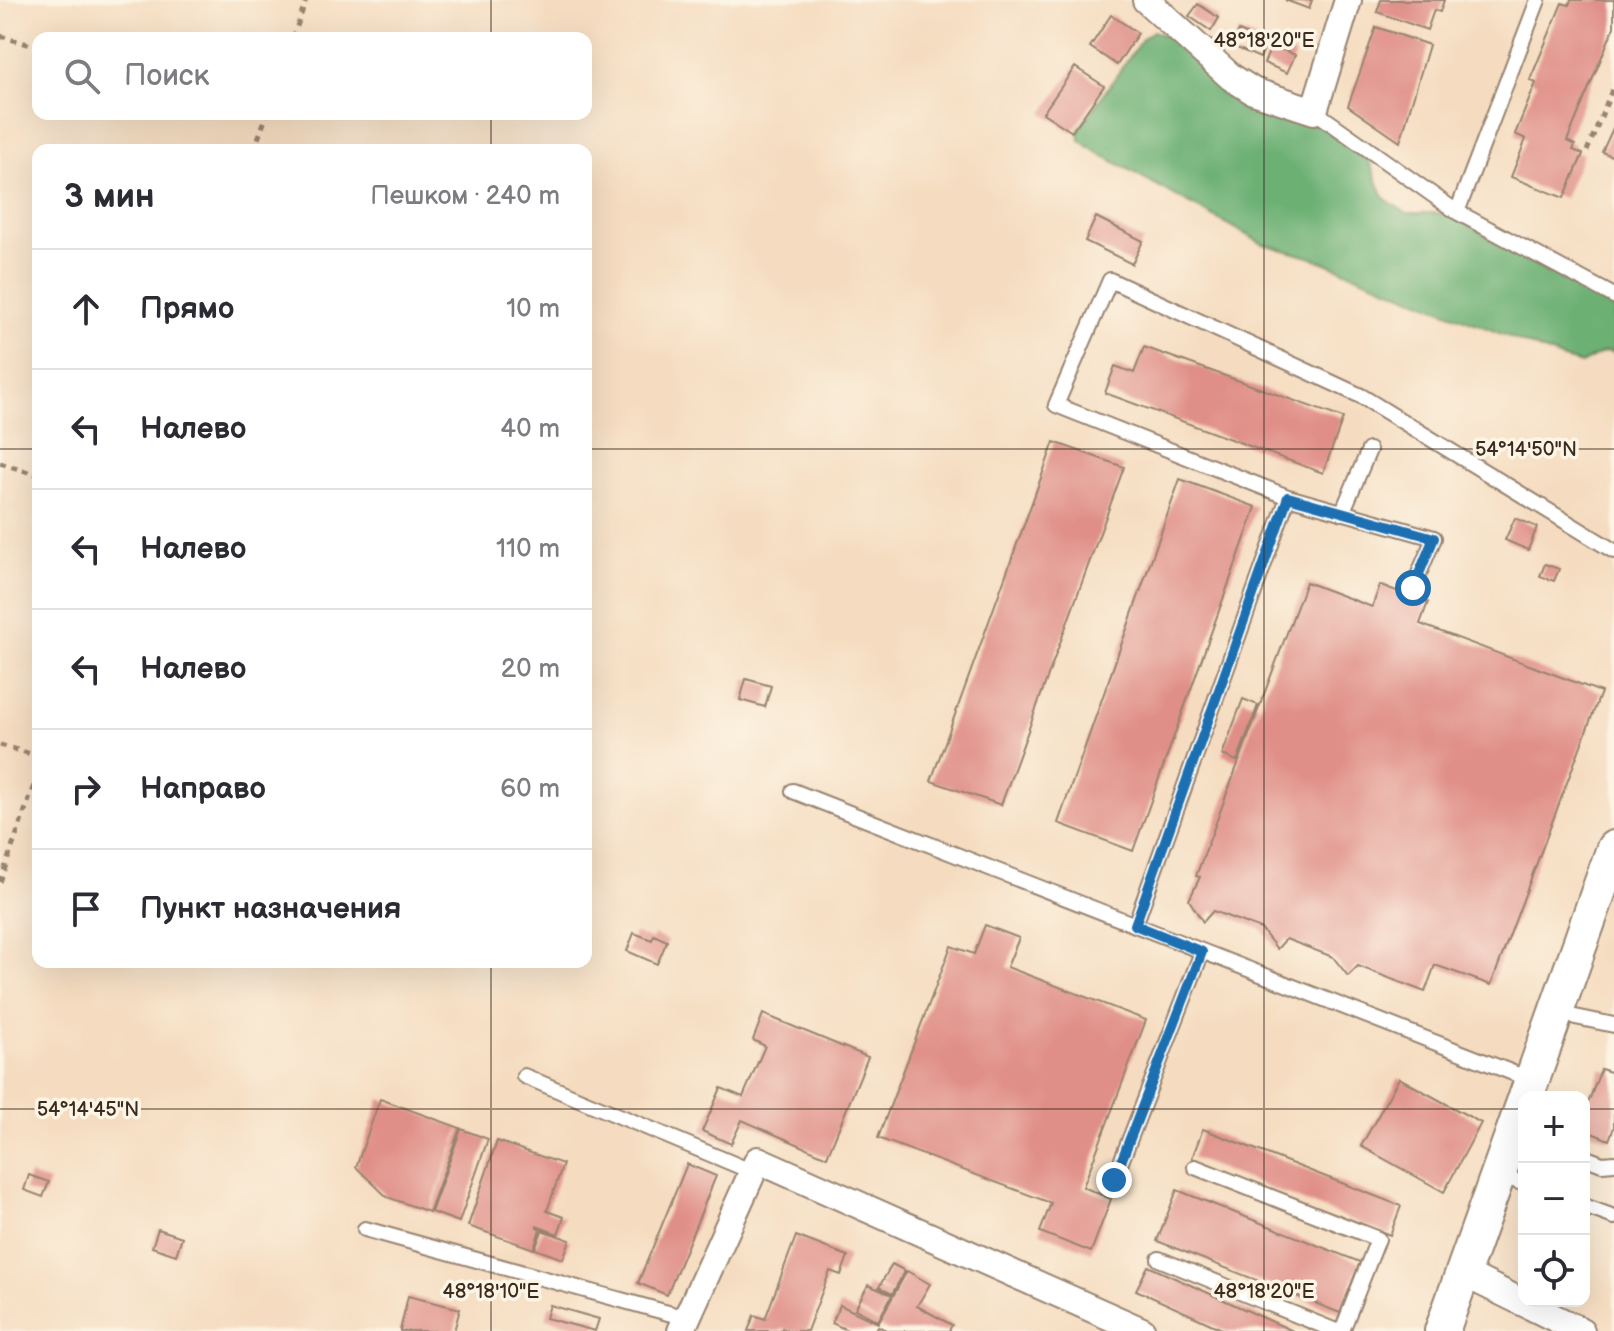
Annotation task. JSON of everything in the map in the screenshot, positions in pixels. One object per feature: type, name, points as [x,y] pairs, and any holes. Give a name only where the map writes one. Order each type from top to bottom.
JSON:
[{"type":"street","points":[[1146,0],[1231,77],[1253,91],[1314,111],[1348,0]]},
{"type":"street","points":[[1530,1091],[1614,848]]},
{"type":"street","points":[[1442,1331],[1463,1273],[1511,1179],[1518,1141]]},
{"type":"street","points":[[679,1327],[755,1166],[1142,1331]]},
{"type":"street","points":[[1463,1273],[1581,1331]]},
{"type":"lane","points":[[1457,212],[1538,0]]},
{"type":"lane","points":[[1314,111],[1457,212],[1614,296]]},
{"type":"lane","points":[[1413,588],[1434,538],[1288,497],[1056,405],[1110,280],[1361,396],[1614,551]]},
{"type":"lane","points":[[1342,513],[1369,450]]},
{"type":"lane","points":[[1135,925],[1288,497]]},
{"type":"lane","points":[[793,791],[1202,952],[1518,1106]]},
{"type":"lane","points":[[1114,1180],[1202,952]]},
{"type":"lane","points":[[1556,1012],[1614,1025]]},
{"type":"lane","points":[[524,1076],[755,1166]]},
{"type":"lane","points":[[1590,1159],[1602,1164],[1614,1163]]},
{"type":"lane","points":[[1195,1167],[1378,1239],[1342,1331]]},
{"type":"lane","points":[[1590,1208],[1614,1217]]},
{"type":"lane","points":[[365,1229],[679,1327]]},
{"type":"lane","points":[[1159,1259],[1336,1331]]},
{"type":"path","points":[[295,32],[306,0]]},
{"type":"path","points":[[0,36],[32,45]]},
{"type":"path","points":[[1587,151],[1614,85]]},
{"type":"path","points":[[256,144],[265,120]]},
{"type":"path","points":[[0,463],[32,473]]},
{"type":"path","points":[[0,745],[32,754]]},
{"type":"path","points":[[0,882],[32,791]]},
{"type":"green space","points":[[1153,31],[1172,38],[1191,52],[1231,93],[1268,108],[1306,117],[1369,161],[1384,198],[1406,213],[1446,213],[1614,309],[1614,353],[1605,351],[1581,364],[1561,358],[1316,259],[1263,244],[1093,150],[1080,140],[1079,129],[1143,38]]},
{"type":"building","points":[[1285,0],[1312,0],[1309,9]]},
{"type":"building","points":[[1381,0],[1444,0],[1440,12],[1434,10],[1427,30],[1377,12]]},
{"type":"building","points":[[1571,0],[1614,0],[1614,27],[1567,141],[1575,145],[1573,150],[1583,154],[1564,198],[1511,177],[1526,139],[1515,134],[1536,83],[1530,80],[1562,3],[1569,5]]},
{"type":"building","points":[[1198,4],[1219,18],[1211,31],[1189,16]]},
{"type":"building","points":[[1111,15],[1138,33],[1117,65],[1090,47]]},
{"type":"building","points":[[1376,27],[1429,45],[1400,142],[1348,106]]},
{"type":"building","points":[[1239,31],[1267,43],[1260,58],[1232,46]]},
{"type":"building","points":[[1272,45],[1295,55],[1287,73],[1264,63]]},
{"type":"building","points":[[1075,67],[1104,86],[1072,132],[1043,113]]},
{"type":"building","points":[[1614,126],[1614,157],[1602,152]]},
{"type":"building","points":[[1096,217],[1143,241],[1132,264],[1085,241]]},
{"type":"building","points":[[1144,347],[1343,418],[1323,473],[1105,393],[1115,366],[1134,373]]},
{"type":"building","points":[[1054,442],[1124,467],[1001,805],[931,781]]},
{"type":"building","points":[[1180,479],[1256,507],[1133,851],[1058,823]]},
{"type":"building","points":[[1515,518],[1537,527],[1528,550],[1505,540]]},
{"type":"building","points":[[1545,564],[1559,569],[1554,581],[1540,576]]},
{"type":"building","points":[[1306,582],[1372,607],[1380,585],[1428,602],[1420,624],[1601,692],[1491,985],[1435,965],[1425,992],[1358,966],[1348,976],[1333,957],[1286,939],[1277,949],[1261,929],[1213,911],[1203,922],[1189,900]]},
{"type":"building","points":[[746,679],[771,686],[765,707],[740,700]]},
{"type":"building","points":[[1243,699],[1258,705],[1237,761],[1222,755]]},
{"type":"building","points":[[985,925],[1019,938],[1007,967],[1146,1020],[1083,1187],[1111,1199],[1091,1252],[1040,1232],[1051,1203],[878,1138],[951,946],[974,954]]},
{"type":"building","points":[[634,933],[652,940],[654,935],[667,941],[657,964],[627,951]]},
{"type":"building","points":[[763,1014],[868,1057],[827,1157],[742,1120],[731,1144],[702,1131],[721,1088],[743,1097],[765,1046],[753,1040]]},
{"type":"building","points":[[1601,1069],[1614,1073],[1614,1127],[1609,1140],[1590,1132],[1590,1098]]},
{"type":"building","points":[[1399,1078],[1481,1123],[1444,1192],[1361,1146]]},
{"type":"building","points":[[380,1099],[460,1128],[429,1212],[387,1197],[356,1167]]},
{"type":"building","points":[[461,1129],[488,1139],[459,1222],[431,1212]]},
{"type":"building","points":[[1203,1129],[1401,1206],[1390,1235],[1192,1158]]},
{"type":"building","points":[[497,1141],[563,1164],[547,1211],[564,1217],[558,1234],[536,1226],[540,1229],[534,1249],[468,1226]]},
{"type":"building","points":[[687,1164],[716,1176],[667,1295],[638,1283]]},
{"type":"building","points":[[29,1175],[49,1182],[43,1197],[24,1190]]},
{"type":"building","points":[[1177,1190],[1360,1262],[1340,1313],[1157,1241]]},
{"type":"building","points":[[158,1229],[182,1237],[176,1255],[152,1247]]},
{"type":"building","points":[[542,1230],[570,1240],[563,1259],[535,1249]]},
{"type":"building","points":[[796,1236],[848,1256],[841,1275],[830,1271],[807,1331],[782,1328],[781,1331],[748,1331],[754,1315],[765,1319]]},
{"type":"building","points":[[892,1264],[905,1271],[892,1294],[879,1287]]},
{"type":"building","points":[[1148,1266],[1293,1331],[1226,1331],[1136,1290]]},
{"type":"building","points":[[907,1271],[930,1284],[917,1306],[952,1325],[949,1331],[888,1331],[878,1326],[875,1331],[849,1331],[832,1323],[840,1305],[878,1323]]},
{"type":"building","points":[[868,1285],[892,1295],[878,1321],[855,1309]]},
{"type":"building","points":[[408,1296],[460,1309],[454,1331],[400,1331]]},
{"type":"building","points":[[550,1305],[599,1319],[595,1331],[546,1318]]},
{"type":"route","points":[[1114,1180],[1202,952],[1135,925],[1288,497],[1434,538],[1413,588]]}]
